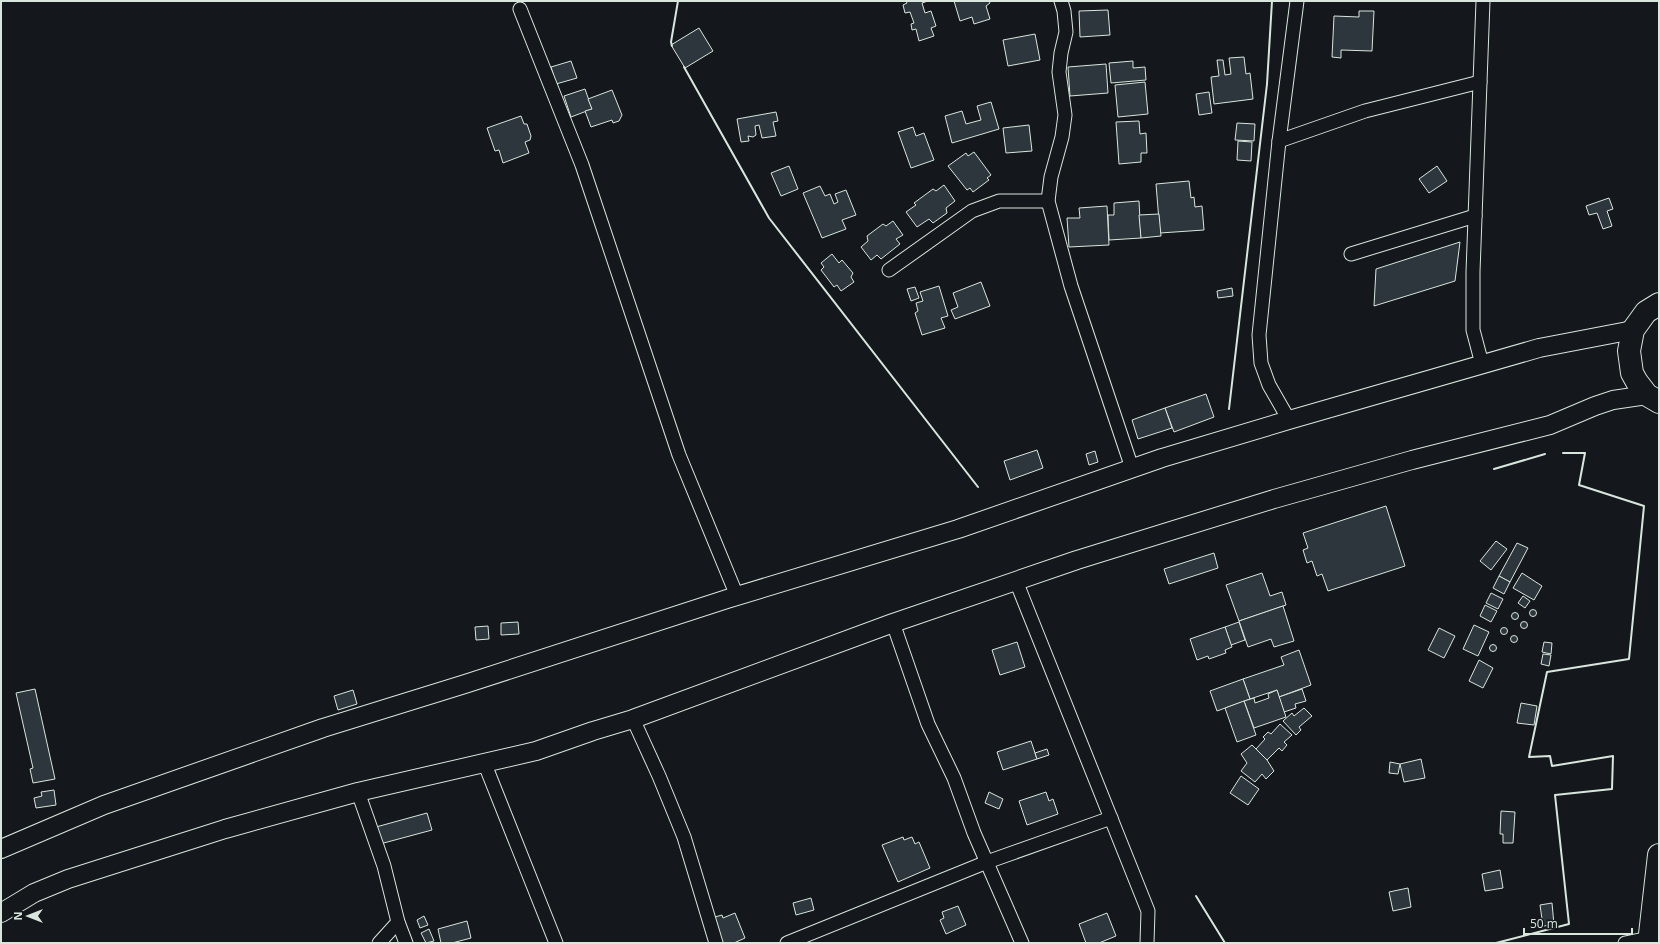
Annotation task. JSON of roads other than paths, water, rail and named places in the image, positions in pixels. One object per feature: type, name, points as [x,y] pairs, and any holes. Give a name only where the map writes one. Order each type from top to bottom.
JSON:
[{"type":"highway","points":[[1653,399],[1637,382],[1630,362],[1629,351],[1633,330],[1646,312],[1658,303]]},
{"type":"highway","points":[[1649,941],[1659,856]]},
{"type":"street","points":[[1061,1],[1064,10],[1066,32],[1061,53],[1059,72],[1066,115],[1062,137],[1051,177],[1048,201],[1071,286],[1132,468]]},
{"type":"street","points":[[1289,420],[1269,385],[1261,363],[1259,335],[1279,141],[1297,1]]},
{"type":"street","points":[[1482,364],[1473,330],[1473,272],[1483,1]]},
{"type":"street","points":[[520,9],[582,165],[679,455],[737,596]]},
{"type":"street","points":[[1279,141],[1365,111],[1480,82]]},
{"type":"street","points":[[889,270],[972,211],[999,201],[1048,201]]},
{"type":"street","points":[[1351,254],[1475,216]]},
{"type":"street","points":[[1,849],[104,805],[323,728],[466,684],[737,596],[958,530],[1132,468],[1289,420],[1482,364],[1565,342],[1633,330]]},
{"type":"street","points":[[1,913],[34,893],[80,875],[225,829],[358,792],[536,751],[633,719],[893,623],[1092,555],[1412,460],[1550,425],[1613,400],[1653,399]]},
{"type":"street","points":[[1016,581],[1148,911],[1148,943]]},
{"type":"street","points":[[893,623],[928,724],[954,778],[974,833],[1022,943]]},
{"type":"street","points":[[633,719],[660,776],[684,837],[716,943]]},
{"type":"street","points":[[484,762],[556,943]]},
{"type":"street","points":[[358,792],[384,866],[398,922],[406,943]]},
{"type":"street","points":[[787,943],[987,862],[1111,818]]},
{"type":"street","points":[[379,943],[398,922]]},
{"type":"street","points":[[1625,943],[1649,941]]}]
